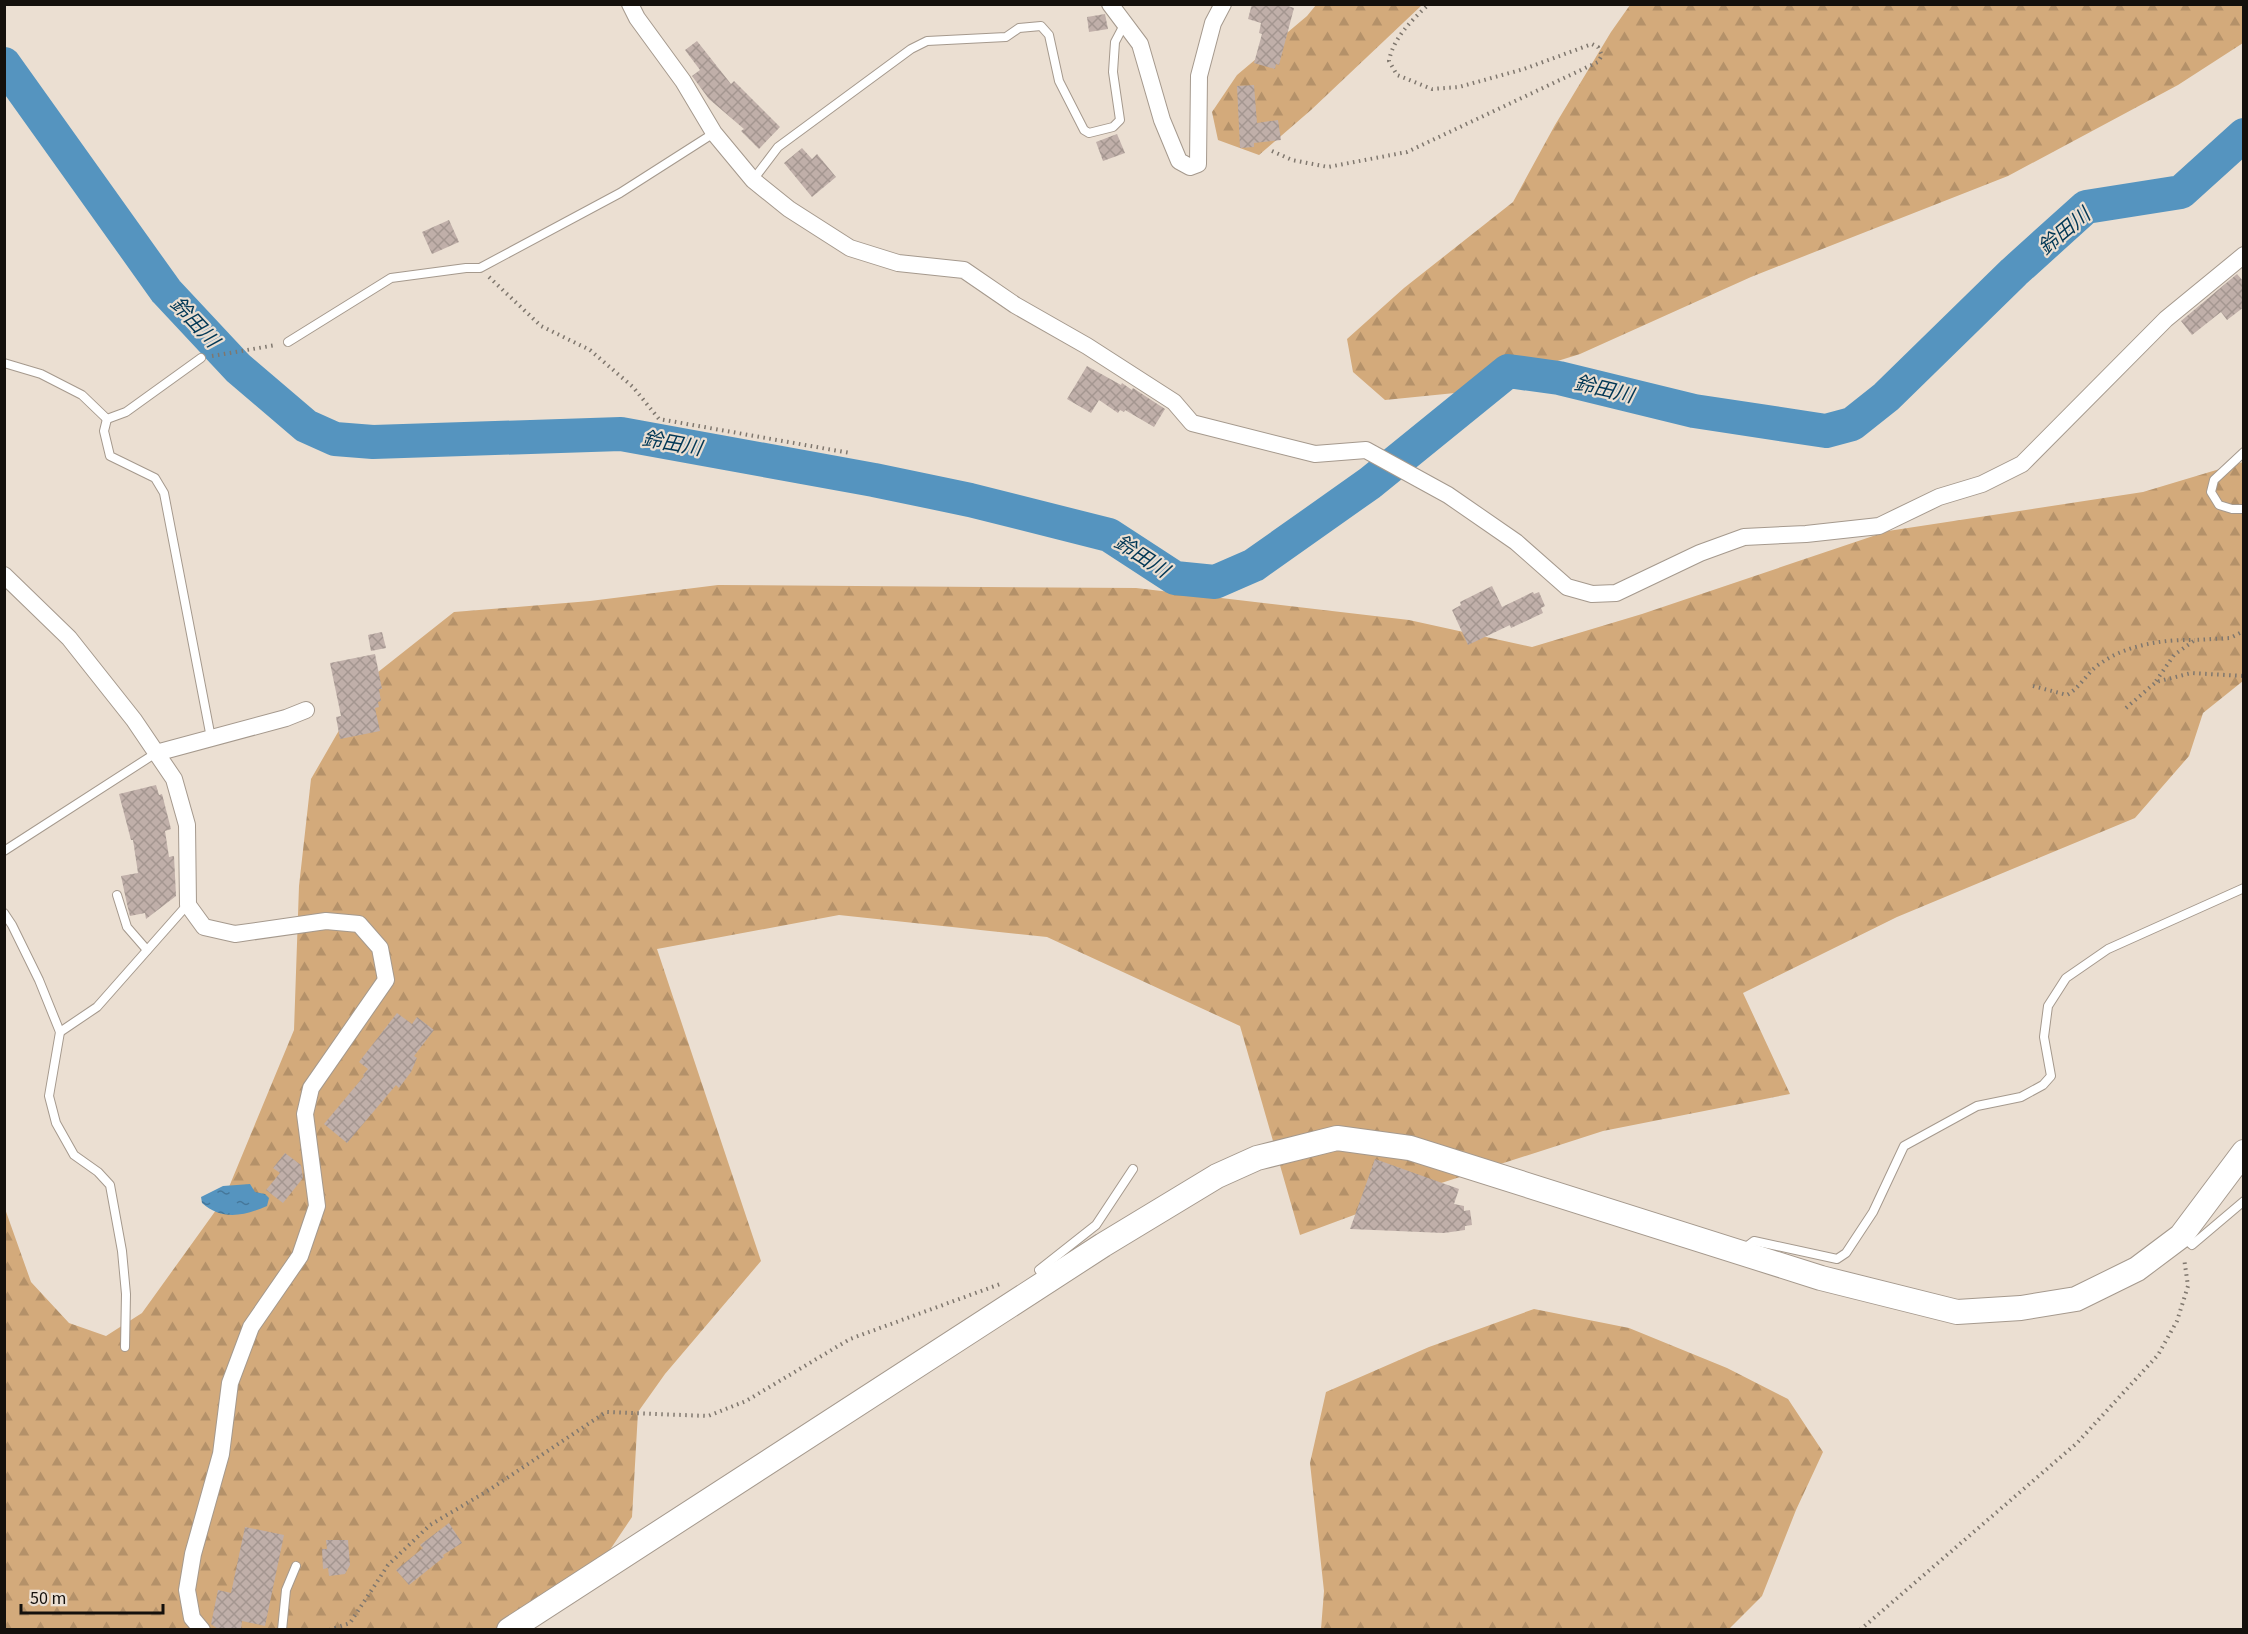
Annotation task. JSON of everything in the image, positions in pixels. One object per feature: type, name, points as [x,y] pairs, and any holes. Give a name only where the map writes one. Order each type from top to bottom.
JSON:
[{"type":"street","points":[[630,4],[637,18],[683,81],[714,133],[753,180],[789,209],[850,248],[898,263],[964,270],[1015,305],[1087,346],[1174,402],[1192,423],[1315,454],[1366,450],[1448,495],[1516,542],[1567,587],[1592,594],[1616,593],[1700,553],[1744,537],[1806,534],[1879,526],[1939,497],[1982,484],[2022,464],[2166,319],[2244,255]]},
{"type":"street","points":[[1110,4],[1140,44],[1162,120],[1179,161],[1190,167],[1198,164],[1199,76],[1213,23],[1223,4]]},
{"type":"street","points":[[4,574],[69,638],[134,720],[174,778],[187,825],[188,904],[204,927],[235,934],[326,921],[359,924],[380,948],[386,980],[311,1088],[305,1114],[317,1206],[300,1256],[251,1327],[230,1383],[221,1454],[193,1554],[188,1590],[192,1618],[202,1629]]},
{"type":"street","points":[[156,753],[286,718],[306,710]]},
{"type":"street","points":[[509,1629],[1047,1281],[1217,1176],[1257,1158],[1337,1138],[1410,1148],[1821,1278],[1957,1312],[2021,1308],[2076,1299],[2137,1269],[2181,1236],[2244,1152]]},
{"type":"lane","points":[[753,180],[778,147],[911,48],[927,41],[1006,37],[1019,28],[1041,26],[1049,35],[1059,81],[1084,130],[1089,133],[1113,127],[1120,120],[1113,72],[1114,42],[1125,23]]},
{"type":"lane","points":[[288,342],[391,278],[480,268],[620,193],[714,133]]},
{"type":"lane","points":[[107,419],[126,412],[201,358]]},
{"type":"lane","points":[[4,363],[41,374],[82,395],[107,419]]},
{"type":"lane","points":[[107,419],[104,431],[110,456],[155,478],[164,493],[212,739]]},
{"type":"lane","points":[[2244,452],[2214,480],[2211,492],[2219,505],[2232,509],[2244,509]]},
{"type":"lane","points":[[4,851],[156,753]]},
{"type":"lane","points":[[1739,1252],[1754,1240],[1837,1259],[1846,1253],[1873,1212],[1904,1146],[1977,1106],[2021,1097],[2043,1085],[2051,1076],[2044,1037],[2048,1005],[2066,978],[2108,949],[2244,888]]},
{"type":"lane","points":[[117,895],[127,927],[147,950]]},
{"type":"lane","points":[[60,1032],[97,1007],[188,904]]},
{"type":"lane","points":[[4,913],[39,980],[60,1032],[49,1096],[56,1123],[74,1155],[98,1172],[110,1185],[122,1251],[126,1294],[124,1347]]},
{"type":"lane","points":[[1047,1281],[1039,1270],[1096,1225],[1133,1169]]},
{"type":"lane","points":[[2181,1236],[2192,1245],[2244,1201]]},
{"type":"lane","points":[[282,1629],[286,1590],[296,1566]]},
{"type":"path","points":[[1272,151],[1292,160],[1328,167],[1407,152],[1598,62],[1602,54],[1598,47],[1592,44],[1524,69],[1459,87],[1432,89],[1397,75],[1389,61],[1392,48],[1429,4]]},
{"type":"path","points":[[480,268],[541,326],[590,350],[633,387],[659,419],[850,453]]},
{"type":"path","points":[[201,358],[288,342]]},
{"type":"path","points":[[2033,686],[2067,694],[2077,689],[2093,669],[2102,662],[2124,651],[2174,639],[2230,638],[2244,631]]},
{"type":"path","points":[[2126,708],[2156,682],[2175,655],[2195,640]]},
{"type":"path","points":[[2156,682],[2191,673],[2244,676]]},
{"type":"path","points":[[1860,1629],[2077,1443],[2158,1355],[2177,1321],[2188,1286],[2181,1236]]},
{"type":"path","points":[[329,1629],[350,1623],[388,1565],[430,1525],[489,1490],[606,1412],[708,1416],[746,1401],[850,1339],[1008,1281]]},
{"type":"green space","points":[[1316,5],[1422,5],[1311,110],[1259,155],[1218,140],[1212,112],[1237,75],[1307,16]]},
{"type":"green space","points":[[1630,5],[2243,5],[2243,43],[2178,85],[2008,176],[1751,277],[1580,354],[1455,393],[1385,400],[1353,372],[1347,339],[1404,288],[1513,202],[1555,125],[1611,32]]},
{"type":"green space","points":[[2243,462],[2243,681],[2203,713],[2189,756],[2135,818],[1897,917],[1743,993],[1790,1094],[1603,1131],[1435,1185],[1300,1235],[1240,1026],[1047,937],[839,915],[657,949],[761,1261],[665,1374],[638,1412],[632,1517],[579,1596],[516,1629],[5,1629],[4,1206],[31,1282],[69,1323],[106,1336],[142,1313],[224,1199],[294,1030],[299,886],[311,779],[368,680],[454,612],[590,601],[718,585],[1136,588],[1409,620],[1532,647],[1642,614],[1888,531],[2143,492]]},
{"type":"green space","points":[[1534,1309],[1629,1328],[1727,1368],[1788,1399],[1823,1452],[1796,1510],[1762,1596],[1729,1629],[1321,1629],[1324,1591],[1310,1463],[1326,1392],[1429,1347]]},
{"type":"water","points":[[250,1184],[255,1192],[265,1194],[269,1198],[267,1206],[233,1215],[217,1212],[202,1203],[201,1197],[223,1186]]},
{"type":"building","points":[[1252,4],[1282,4],[1294,8],[1279,65],[1276,64],[1275,69],[1254,63],[1262,34],[1259,33],[1261,23],[1248,19]]},
{"type":"building","points":[[1105,14],[1108,29],[1089,32],[1087,17]]},
{"type":"building","points":[[697,41],[731,84],[734,81],[780,127],[759,149],[741,131],[744,129],[709,99],[692,76],[700,70],[685,50]]},
{"type":"building","points":[[1254,85],[1257,123],[1278,120],[1281,140],[1254,143],[1254,147],[1240,148],[1237,86]]},
{"type":"building","points":[[1117,134],[1125,153],[1103,161],[1096,142]]},
{"type":"building","points":[[802,148],[812,159],[817,154],[836,177],[812,197],[784,163]]},
{"type":"building","points":[[449,220],[459,242],[432,254],[422,232]]},
{"type":"building","points":[[2237,274],[2244,282],[2244,307],[2227,320],[2221,312],[2192,335],[2181,321]]},
{"type":"building","points":[[1087,366],[1121,385],[1122,383],[1132,390],[1133,388],[1165,409],[1154,427],[1125,410],[1124,412],[1120,410],[1118,413],[1099,400],[1091,413],[1067,399]]},
{"type":"building","points":[[1492,586],[1502,607],[1533,592],[1534,594],[1539,592],[1545,606],[1541,608],[1543,613],[1511,628],[1510,625],[1468,645],[1452,610],[1461,605],[1460,602]]},
{"type":"building","points":[[382,632],[386,648],[371,651],[368,635]]},
{"type":"building","points":[[375,654],[382,689],[379,689],[381,701],[378,702],[379,707],[375,708],[380,731],[340,739],[336,717],[341,716],[330,663]]},
{"type":"building","points":[[156,785],[159,795],[162,794],[171,829],[165,831],[169,857],[174,856],[176,896],[146,919],[145,913],[130,916],[127,904],[121,876],[138,873],[133,840],[131,840],[119,794]]},
{"type":"building","points":[[397,1013],[412,1024],[417,1017],[434,1030],[414,1056],[417,1058],[411,1072],[399,1088],[396,1085],[347,1143],[324,1124],[364,1076],[368,1069],[359,1062]]},
{"type":"building","points":[[285,1153],[301,1165],[303,1178],[283,1203],[266,1190],[280,1173],[273,1168]]},
{"type":"building","points":[[1375,1159],[1459,1189],[1454,1204],[1464,1206],[1464,1211],[1470,1210],[1472,1225],[1465,1226],[1465,1230],[1444,1233],[1350,1229]]},
{"type":"building","points":[[449,1523],[462,1543],[443,1555],[444,1557],[409,1585],[396,1570],[423,1548],[420,1545]]},
{"type":"building","points":[[245,1527],[284,1535],[265,1626],[242,1621],[241,1629],[218,1629],[211,1624],[218,1590],[231,1593]]},
{"type":"building","points":[[326,1540],[348,1540],[350,1565],[345,1574],[329,1576],[328,1568],[323,1569],[322,1549],[327,1549]]},
{"type":"waterway","name":"鈴田川","points":[[4,64],[166,291],[238,368],[306,426],[335,439],[373,442],[621,434],[874,480],[970,500],[1109,535],[1175,578],[1215,582],[1254,565],[1370,483],[1508,371],[1559,378],[1694,411],[1826,431],[1852,424],[1886,397],[2014,272],[2086,207],[2181,192],[2244,135]]}]
